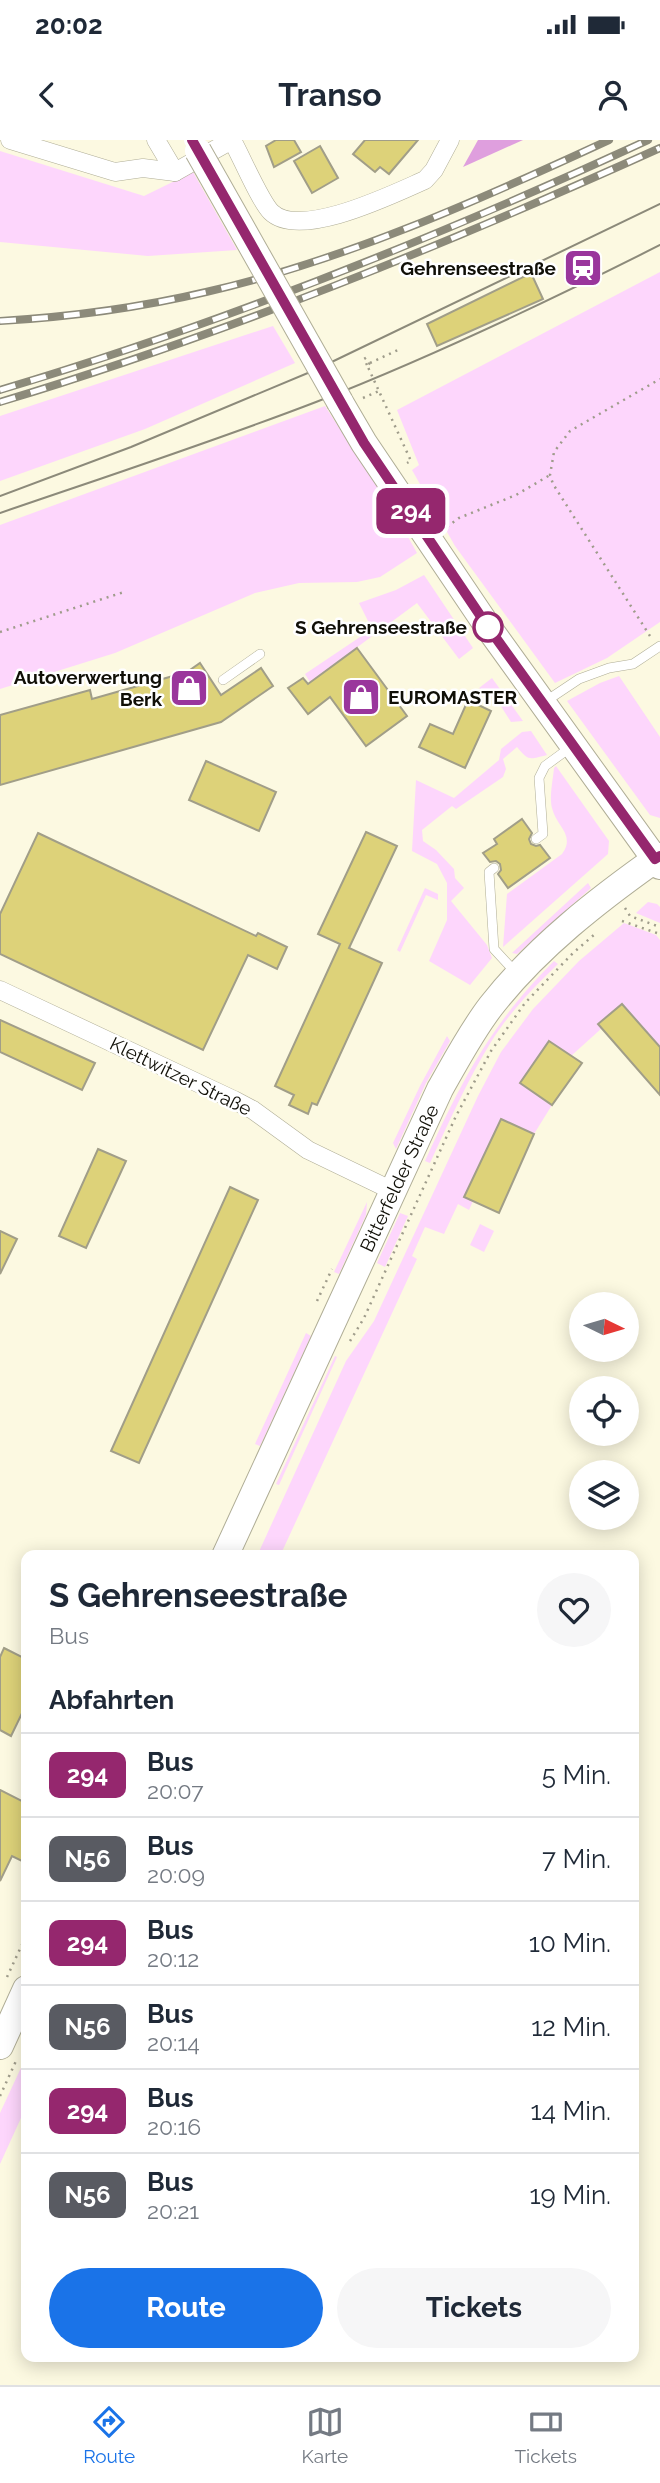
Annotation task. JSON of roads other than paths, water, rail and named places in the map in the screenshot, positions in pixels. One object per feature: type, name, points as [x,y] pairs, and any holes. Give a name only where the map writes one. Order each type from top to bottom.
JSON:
[{"type":"main road","points":[[195,145],[352,400],[364,443],[488,627],[658,860]]},
{"type":"main road","name":"Bitterfelder Straße","points":[[228,1550],[393,1191],[458,1057],[489,1008],[549,944],[609,894],[658,860]]},
{"type":"main road","points":[[8,2054],[16,1985]]},
{"type":"street","points":[[10,140],[115,172],[143,168],[175,172],[232,140],[269,210],[281,219],[293,222],[344,212],[425,180],[435,170],[450,140]]},
{"type":"street","points":[[156,140],[175,172]]},
{"type":"street","name":"Klettwitzer Straße","points":[[0,990],[234,1100],[253,1110],[308,1150],[393,1191]]},
{"type":"lane","points":[[543,703],[579,679],[608,668],[633,664],[659,647]]},
{"type":"lane","points":[[223,680],[260,654]]},
{"type":"lane","points":[[536,839],[543,834],[539,778],[545,766],[573,746]]},
{"type":"lane","points":[[494,868],[489,872],[494,949],[518,975]]},
{"type":"tram line","points":[[0,496],[131,447],[315,370],[660,204]]},
{"type":"tram line","points":[[0,513],[316,402],[490,328],[660,245]]},
{"type":"railway","points":[[0,321],[129,307],[258,279],[361,246],[511,185],[609,140]]},
{"type":"railway","points":[[0,390],[165,337],[328,277],[489,211],[648,140]]},
{"type":"railway","points":[[0,402],[168,347],[334,286],[498,219],[660,148]]},
{"type":"place","name":"Gehrenseestraße","points":[[583,268]]},
{"type":"place","name":"S Gehrenseestraße","points":[[488,627]]},
{"type":"place","name":"Autoverwertung Berk","points":[[189,688]]},
{"type":"place","name":"EUROMASTER","points":[[361,697]]}]
